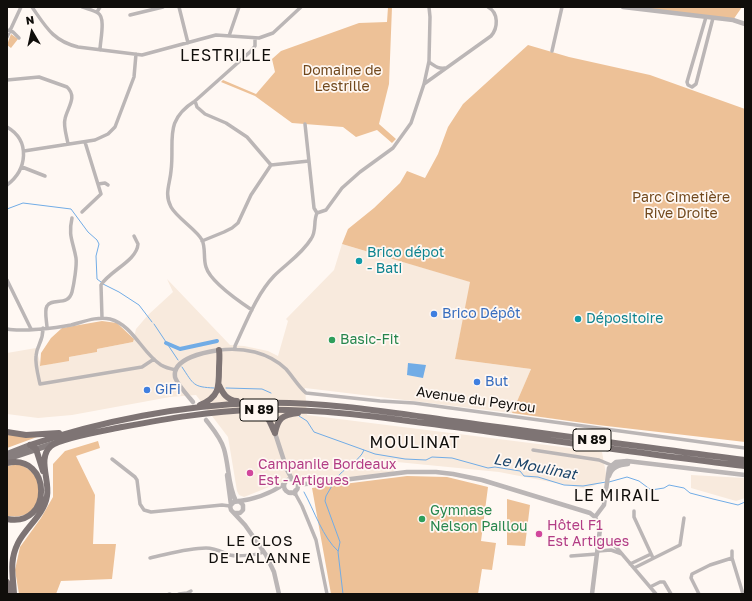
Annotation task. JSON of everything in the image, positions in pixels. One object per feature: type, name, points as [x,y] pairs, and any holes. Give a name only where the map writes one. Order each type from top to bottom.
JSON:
[{"type":"highway","points":[[219,350],[220,385],[226,397],[233,401],[279,400],[298,401],[311,404]]},
{"type":"highway","points":[[188,409],[212,399],[220,385]]},
{"type":"highway","name":"N 89","points":[[30,445],[78,430],[133,418],[188,409],[252,403],[311,404],[359,408],[745,460]]},
{"type":"highway","name":"N 89","points":[[55,444],[107,430],[200,414],[254,410],[318,411],[387,418],[745,466]]},
{"type":"highway","points":[[275,433],[278,421],[286,415],[318,411]]},
{"type":"highway","points":[[200,414],[210,416],[250,413],[263,414],[269,419],[275,433]]},
{"type":"highway","points":[[7,432],[15,434],[38,435],[78,430]]},
{"type":"highway","points":[[14,594],[11,570],[15,550],[22,537],[43,508],[47,497],[48,486],[45,456],[47,450],[55,444]]},
{"type":"highway","points":[[30,445],[36,449],[48,486]]},
{"type":"highway","points":[[7,463],[19,462],[32,469],[40,480],[42,490],[40,503],[32,513],[20,519],[7,519]]},
{"type":"highway","points":[[7,582],[10,594]]},
{"type":"main road","name":"N 89","points":[[7,459],[55,444]]},
{"type":"main road","name":"N 89","points":[[7,454],[30,445]]},
{"type":"street","points":[[7,37],[8,30],[21,7]]},
{"type":"street","points":[[32,7],[46,27],[62,42],[78,47],[136,54],[149,54],[188,42],[216,36],[255,38],[265,37],[273,32],[301,7]]},
{"type":"street","points":[[82,7],[98,12],[101,16],[103,21],[100,50]]},
{"type":"street","points":[[98,12],[100,7]]},
{"type":"street","points":[[130,15],[163,7]]},
{"type":"street","points":[[179,7],[188,42]]},
{"type":"street","points":[[230,36],[239,7]]},
{"type":"street","points":[[317,213],[326,210],[342,188],[360,172],[385,155],[398,142],[411,123],[424,84],[429,62],[429,7]]},
{"type":"street","points":[[424,84],[491,36],[494,32],[496,16],[494,11],[488,7]]},
{"type":"street","points":[[552,51],[562,7]]},
{"type":"street","points":[[623,7],[733,20],[745,24]]},
{"type":"street","points":[[706,17],[687,82],[688,85],[692,87],[696,84],[713,18]]},
{"type":"street","points":[[8,30],[20,38]]},
{"type":"street","points":[[252,310],[220,285],[209,274],[206,267],[202,241],[172,210],[168,200],[168,188],[171,172],[171,133],[173,126],[181,112],[251,51],[255,46],[255,38]]},
{"type":"street","points":[[24,151],[95,140],[108,134],[115,127],[134,77],[136,54]]},
{"type":"street","points":[[429,62],[440,69],[446,68]]},
{"type":"street","points":[[7,80],[33,76],[44,78],[67,87],[70,90],[72,94],[70,104],[64,120],[68,144]]},
{"type":"street","points":[[195,101],[197,107],[205,114],[226,123],[247,137],[271,165]]},
{"type":"street","points":[[235,349],[252,310],[265,287],[274,276],[300,253],[311,240],[315,232],[315,218],[317,213],[314,208],[305,124]]},
{"type":"street","points":[[7,127],[18,136],[24,151],[22,167],[18,176],[7,185]]},
{"type":"street","points":[[82,212],[101,194],[85,142]]},
{"type":"street","points":[[202,241],[224,232],[238,223],[251,194],[271,165],[309,161]]},
{"type":"street","points":[[22,167],[45,176]]},
{"type":"street","points":[[98,184],[105,183],[108,185]]},
{"type":"street","points":[[72,218],[70,238],[76,258],[72,292],[70,297],[65,300],[50,303],[47,306],[45,328],[37,350],[36,358],[40,384],[142,367],[154,359]]},
{"type":"street","points":[[102,318],[101,285],[106,278],[121,267],[137,250],[138,244],[134,236]]},
{"type":"street","points":[[7,280],[31,329]]},
{"type":"street","points":[[7,329],[31,329],[71,325],[102,318],[114,320],[121,324],[161,365],[176,370]]},
{"type":"street","name":"Avenue du Peyrou","points":[[219,350],[235,349],[269,356],[287,370],[300,388],[306,393],[414,403],[745,448]]},
{"type":"street","points":[[193,402],[175,377],[176,370],[180,364],[190,358],[206,352],[219,350]]},
{"type":"street","points":[[206,420],[224,447],[233,493],[242,504],[245,525]]},
{"type":"street","points":[[275,433],[287,470],[316,540],[327,594]]},
{"type":"street","points":[[533,450],[600,460],[616,466],[634,463]]},
{"type":"street","points":[[112,459],[135,477],[137,480],[140,504],[144,510],[151,512],[222,504],[231,506],[238,501],[253,499],[276,489],[292,479]]},
{"type":"street","points":[[595,517],[604,505],[608,470],[610,465],[619,461],[745,476]]},
{"type":"street","points":[[227,462],[227,478],[231,510],[245,525],[264,552],[274,572],[279,594]]},
{"type":"street","points":[[607,482],[611,468],[610,465]]},
{"type":"street","points":[[609,474],[616,466]]},
{"type":"street","points":[[286,490],[285,483],[287,470]]},
{"type":"street","points":[[276,489],[295,490],[305,484],[407,472],[436,472],[482,480],[590,514],[595,517],[600,529],[592,594]]},
{"type":"street","points":[[235,514],[238,514],[253,499]]},
{"type":"street","points":[[634,511],[634,517],[654,558]]},
{"type":"street","points":[[634,568],[680,545],[684,518]]},
{"type":"street","points":[[599,541],[614,545],[656,594]]},
{"type":"street","points":[[150,558],[196,548],[219,550],[235,556],[259,554],[264,552]]},
{"type":"street","points":[[571,556],[611,550],[622,554]]},
{"type":"street","points":[[732,551],[732,558],[743,594]]},
{"type":"street","points":[[630,564],[651,554]]},
{"type":"street","points":[[699,594],[691,578],[692,574],[710,565],[732,558]]},
{"type":"street","points":[[650,587],[663,582],[666,583],[671,594]]},
{"type":"street","points":[[179,594],[191,591]]},
{"type":"shaded area","points":[[342,244],[471,282],[455,359],[531,369],[512,413],[305,388],[307,415],[602,452],[607,479],[587,489],[499,472],[397,462],[393,474],[337,481],[336,476],[279,483],[244,497],[239,495],[237,491],[228,437],[196,395],[170,397],[72,415],[38,418],[7,414],[7,353],[36,348],[41,366],[69,360],[69,357],[97,352],[97,349],[133,342],[136,329],[148,315],[173,292],[167,279],[230,345],[268,351],[278,356],[288,321],[286,319],[334,270]]},
{"type":"shaded area","points":[[691,475],[745,478],[745,498],[736,501],[691,488]]},
{"type":"green space","name":"Domaine de Lestrille","points":[[388,7],[392,7],[389,84],[379,124],[396,139],[392,143],[377,130],[356,137],[343,127],[292,123],[255,96],[221,82],[223,80],[256,94],[275,72],[272,59],[281,51],[359,23],[387,22]]},
{"type":"green space","points":[[625,7],[742,7],[733,20]]},
{"type":"green space","points":[[11,34],[18,39],[11,48],[7,45]]},
{"type":"green space","name":"Parc Cimetière Rive Droite","points":[[528,45],[569,57],[650,75],[745,109],[745,442],[598,425],[512,413],[531,369],[455,359],[470,282],[342,244],[348,229],[374,208],[400,183],[407,171],[425,178],[438,154],[448,127],[463,104]]},
{"type":"green space","points":[[102,321],[117,323],[134,339],[133,342],[97,349],[97,352],[69,357],[69,361],[40,366],[41,353],[51,338],[62,328]]},
{"type":"green space","points":[[7,434],[37,437],[7,448]]},
{"type":"green space","points":[[98,441],[100,448],[76,456],[95,495],[93,544],[116,544],[112,579],[61,581],[56,594],[19,594],[15,570],[20,547],[41,518],[53,497],[53,464],[65,451]]},
{"type":"green space","points":[[20,464],[32,472],[38,481],[38,500],[31,511],[26,514],[7,516],[7,466]]},
{"type":"green space","points":[[407,476],[447,477],[488,487],[481,541],[496,543],[492,570],[482,569],[478,594],[331,594],[312,488]]},
{"type":"green space","points":[[507,499],[530,505],[525,546],[507,545]]},
{"type":"water","points":[[408,363],[426,365],[423,378],[407,375]]},
{"type":"waterway","points":[[7,209],[23,203],[71,209],[99,244],[96,256],[97,279],[101,282]]},
{"type":"waterway","points":[[103,284],[139,305],[152,322]]},
{"type":"waterway","points":[[154,324],[178,360]]},
{"type":"waterway","points":[[166,343],[180,349],[217,341]]},
{"type":"waterway","points":[[182,367],[189,378],[198,386],[214,388]]},
{"type":"waterway","points":[[226,388],[262,389],[271,393]]},
{"type":"waterway","points":[[299,416],[307,421],[314,432],[364,450],[359,458],[336,479]]},
{"type":"waterway","name":"Le Moulinat","points":[[364,450],[375,454],[405,459],[426,460],[432,457],[452,458],[488,468],[495,467],[520,471],[524,476],[538,477],[564,485],[583,486],[606,482]]},
{"type":"waterway","name":"Le Moulinat","points":[[609,482],[627,477],[639,481],[651,490],[664,488],[669,485],[684,488],[690,493],[738,505],[745,502]]},
{"type":"waterway","points":[[333,484],[326,496],[325,501],[340,542],[338,552],[343,594]]},
{"type":"waterway","points":[[304,492],[323,531],[338,551]]},
{"type":"place","name":"Brico dépot - Bati","points":[[359,261]]},
{"type":"place","name":"Brico Dépôt","points":[[434,314]]},
{"type":"place","name":"Dépositoire","points":[[578,319]]},
{"type":"place","name":"Basic-Fit","points":[[332,340]]},
{"type":"place","name":"But","points":[[477,382]]},
{"type":"place","name":"GiFi","points":[[147,390]]},
{"type":"place","name":"Campanile Bordeaux Est - Artigues","points":[[250,473]]},
{"type":"place","name":"Gymnase Nelson Paillou","points":[[422,519]]},
{"type":"place","name":"Hôtel F1 Est Artigues","points":[[539,534]]},
{"type":"district","name":"LESTRILLE","points":[[226,56]]},
{"type":"district","name":"MOULINAT","points":[[415,443]]},
{"type":"district","name":"LE MIRAIL","points":[[617,496]]},
{"type":"district","name":"LE CLOS DE LALANNE","points":[[260,550]]}]
